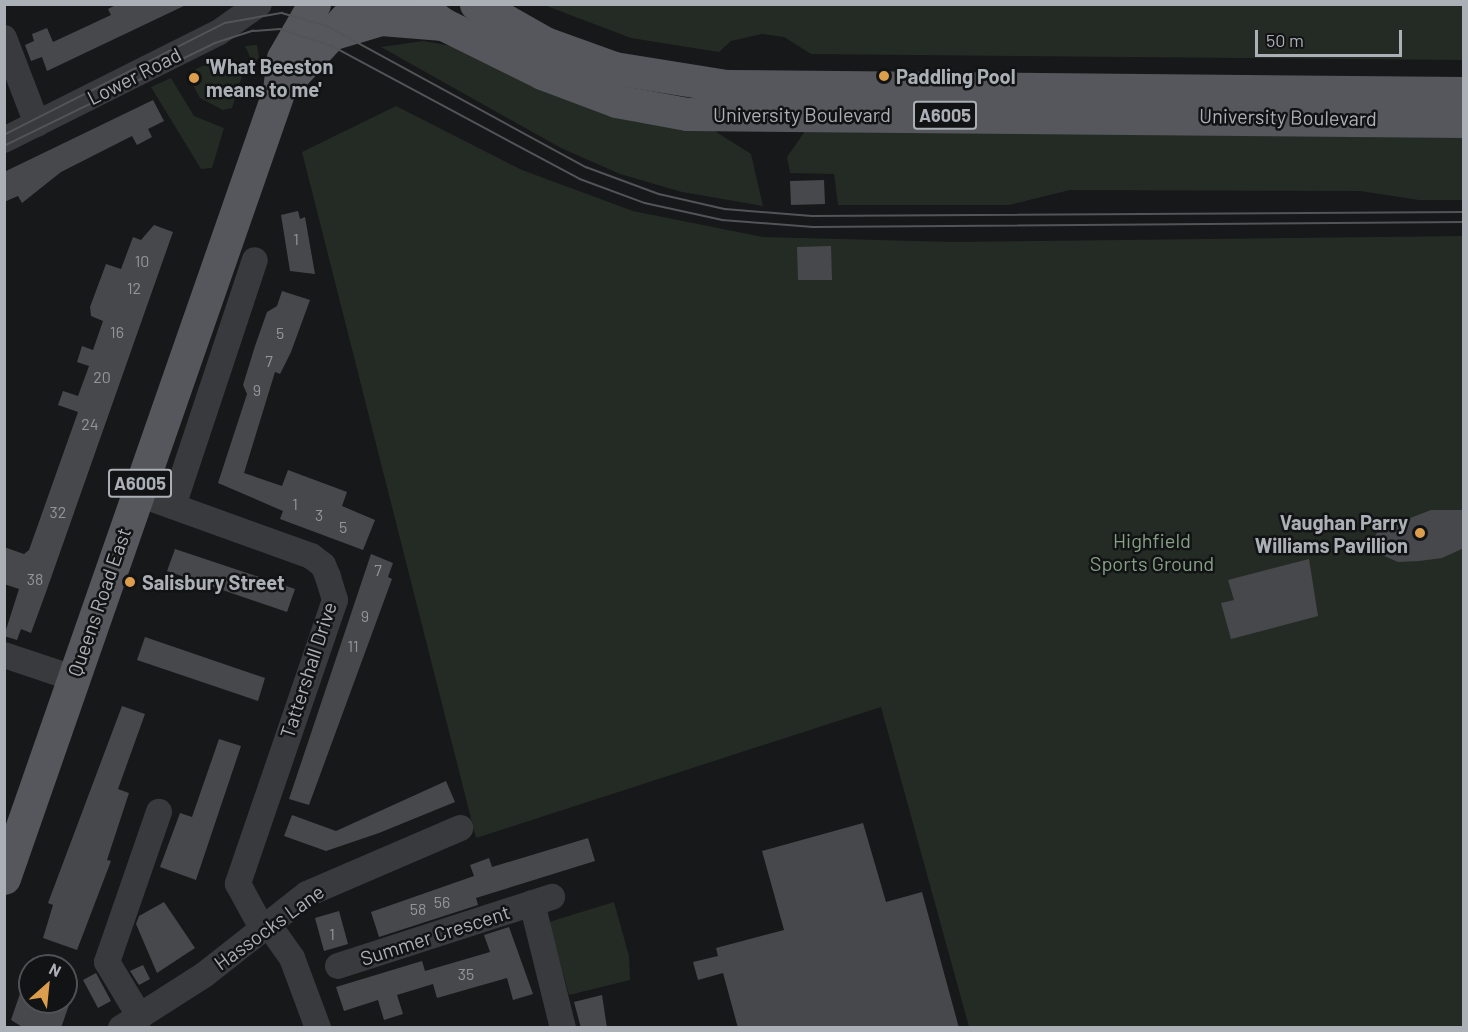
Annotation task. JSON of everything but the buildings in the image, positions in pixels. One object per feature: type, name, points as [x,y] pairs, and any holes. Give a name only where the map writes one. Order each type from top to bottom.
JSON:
[{"type":"main road","name":"Queens Road East","points":[[4,878],[136,493],[279,90],[288,46],[314,4]]},
{"type":"main road","name":"Queens Road East","points":[[279,90],[358,4]]},
{"type":"main road","name":"University Boulevard","points":[[417,4],[444,24],[542,73],[616,100],[687,114],[1464,121]]},
{"type":"main road","name":"University Boulevard","points":[[476,4],[545,44],[582,57],[644,75],[725,86],[1464,93]]},
{"type":"main road","name":"A6005","points":[[332,34],[381,19],[444,24]]},
{"type":"street","name":"Lower Road","points":[[4,140],[236,23],[259,4]]},
{"type":"street","points":[[4,38],[37,123]]},
{"type":"street","points":[[172,506],[255,260]]},
{"type":"street","name":"Tattershall Drive","points":[[136,493],[311,556],[323,565],[335,600],[243,860],[238,884],[265,926]]},
{"type":"street","points":[[4,655],[73,678]]},
{"type":"street","points":[[130,1022],[107,962],[159,812]]},
{"type":"street","name":"Hassocks Lane","points":[[130,1022],[204,975],[307,894],[460,828]]},
{"type":"street","name":"Summer Crescent","points":[[338,966],[542,900],[563,1028]]},
{"type":"street","points":[[265,926],[292,958],[318,1028]]},
{"type":"green space","points":[[544,5],[1463,5],[1463,60],[811,54],[784,37],[762,34],[731,41],[719,52],[631,38]]},
{"type":"green space","points":[[423,41],[470,49],[538,84],[635,122],[710,128],[751,154],[763,206],[682,192],[620,174],[561,148],[381,47]]},
{"type":"green space","points":[[257,45],[259,58],[243,73],[232,108],[223,110],[200,98],[193,85],[200,81],[194,70],[221,58],[228,71],[251,59],[245,46]]},
{"type":"green space","points":[[171,78],[194,116],[224,128],[212,168],[201,169],[151,87]]},
{"type":"green space","name":"Highfield Sports Ground","points":[[396,106],[522,170],[633,211],[763,237],[954,242],[1463,236],[1463,1027],[969,1027],[881,707],[476,838],[302,152]]},
{"type":"green space","points":[[810,124],[1463,132],[1463,200],[1419,200],[1360,191],[1070,190],[1009,205],[838,205],[834,174],[790,173],[787,157]]},
{"type":"green space","points":[[614,902],[629,956],[630,980],[569,995],[549,922]]},
{"type":"tram line","points":[[4,135],[225,23],[282,13],[327,26],[586,167],[659,194],[725,209],[812,216],[1464,212]]},
{"type":"tram line","points":[[4,146],[215,43],[253,31],[280,29],[332,46],[580,179],[645,203],[722,220],[813,227],[1464,222]]},
{"type":"place","name":"Paddling Pool","points":[[884,76]]},
{"type":"place","name":"'What Beeston means to me'","points":[[194,78]]},
{"type":"place","name":"Vaughan Parry Williams Pavillion","points":[[1420,533]]},
{"type":"place","name":"Salisbury Street","points":[[130,582]]}]
